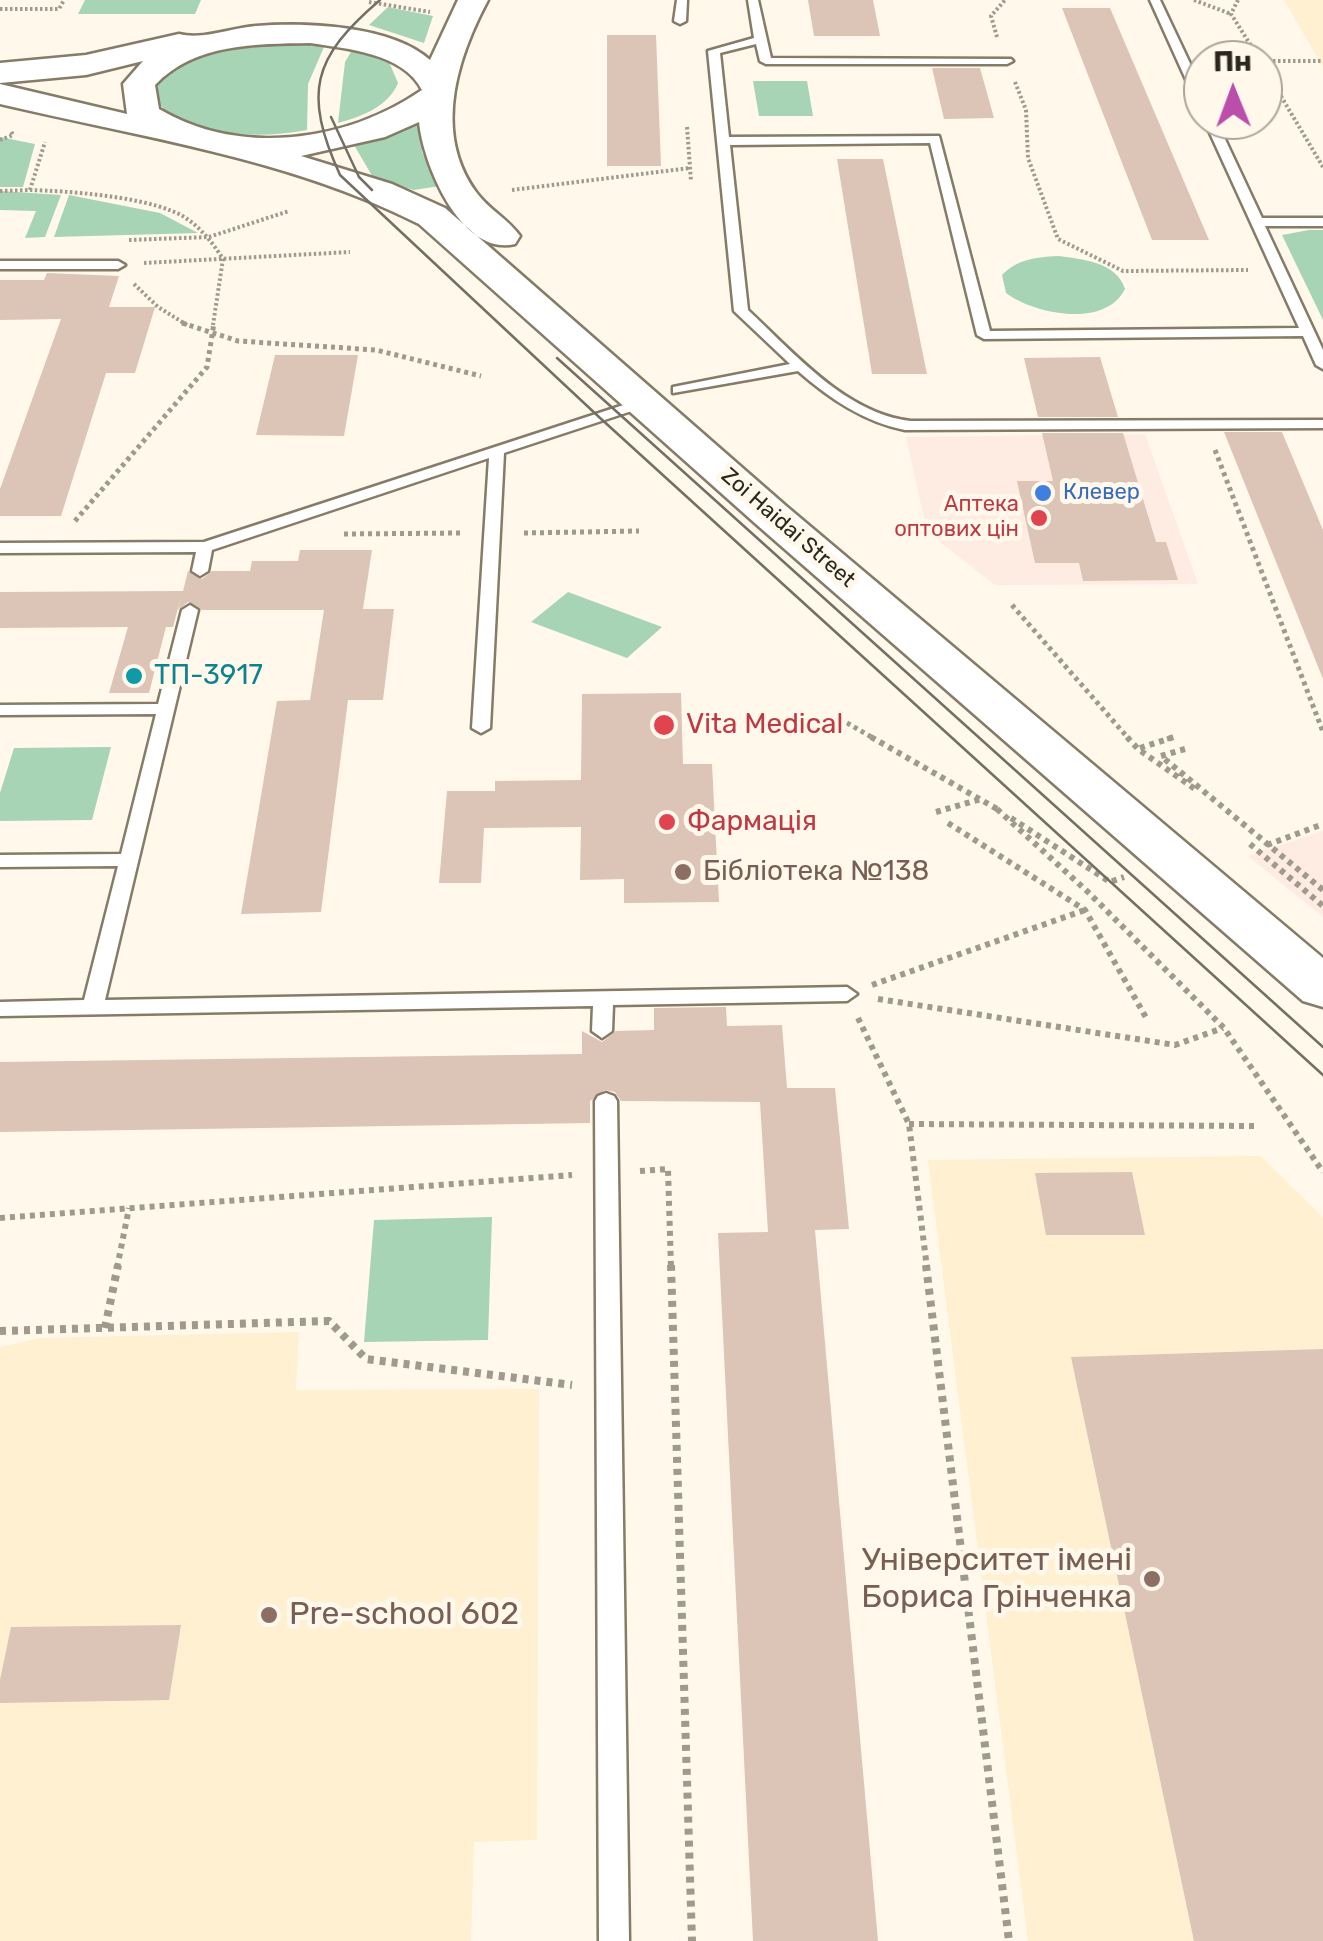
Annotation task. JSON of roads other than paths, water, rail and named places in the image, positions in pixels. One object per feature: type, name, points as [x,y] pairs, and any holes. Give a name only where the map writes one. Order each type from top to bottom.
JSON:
[{"type":"main road","name":"Zoi Haidai Street","points":[[473,0],[452,38],[434,120],[438,147],[455,188],[469,207],[662,396],[1323,988]]},
{"type":"main road","points":[[0,73],[86,65],[331,4]]},
{"type":"main road","points":[[0,94],[199,141],[260,146],[330,141],[405,118],[438,90],[422,58],[387,39],[337,29],[219,33],[157,61],[140,78],[136,91],[142,113],[199,141]]},
{"type":"main road","name":"Zoi Haidai Street","points":[[199,141],[340,176],[396,196],[432,216],[806,504],[1323,938]]},
{"type":"lane","points":[[680,21],[682,0]]},
{"type":"lane","points":[[753,0],[766,61],[1007,61]]},
{"type":"lane","points":[[1155,0],[1183,61]]},
{"type":"lane","points":[[760,40],[714,52],[741,311],[802,366],[864,411],[897,424],[1323,424]]},
{"type":"lane","points":[[723,140],[934,139],[984,336],[1308,332]]},
{"type":"lane","points":[[1219,140],[1323,365]]},
{"type":"lane","points":[[1257,222],[1323,222]]},
{"type":"lane","points":[[0,265],[118,265]]},
{"type":"lane","points":[[9,280],[16,265]]},
{"type":"lane","points":[[0,548],[206,547],[662,396],[802,366]]},
{"type":"lane","points":[[481,728],[496,450]]},
{"type":"lane","points":[[200,571],[206,547]]},
{"type":"lane","points":[[93,1008],[190,610]]},
{"type":"lane","points":[[0,710],[166,708]]},
{"type":"lane","points":[[0,861],[129,860]]},
{"type":"lane","points":[[0,1009],[847,994]]},
{"type":"lane","points":[[602,998],[602,1032]]},
{"type":"lane","points":[[606,1101],[614,1941]]},
{"type":"tram line","points":[[380,0],[340,40],[321,78],[321,121],[340,175],[599,417],[1323,1075]]},
{"type":"tram line","points":[[331,117],[359,177],[372,190]]},
{"type":"tram line","points":[[557,358],[1323,1047]]},
{"type":"place","name":"Клевер","points":[[1043,493]]},
{"type":"place","name":"Аптека оптових цін","points":[[1039,518]]},
{"type":"place","name":"ТП-3917","points":[[134,676]]},
{"type":"place","name":"Vita Medical","points":[[664,725]]},
{"type":"place","name":"Фармація","points":[[667,822]]},
{"type":"place","name":"Бібліотека №138","points":[[683,872]]},
{"type":"place","name":"Університет імені Бориса Грінченка","points":[[1152,1579]]},
{"type":"place","name":"Pre-school 602","points":[[269,1615]]}]
